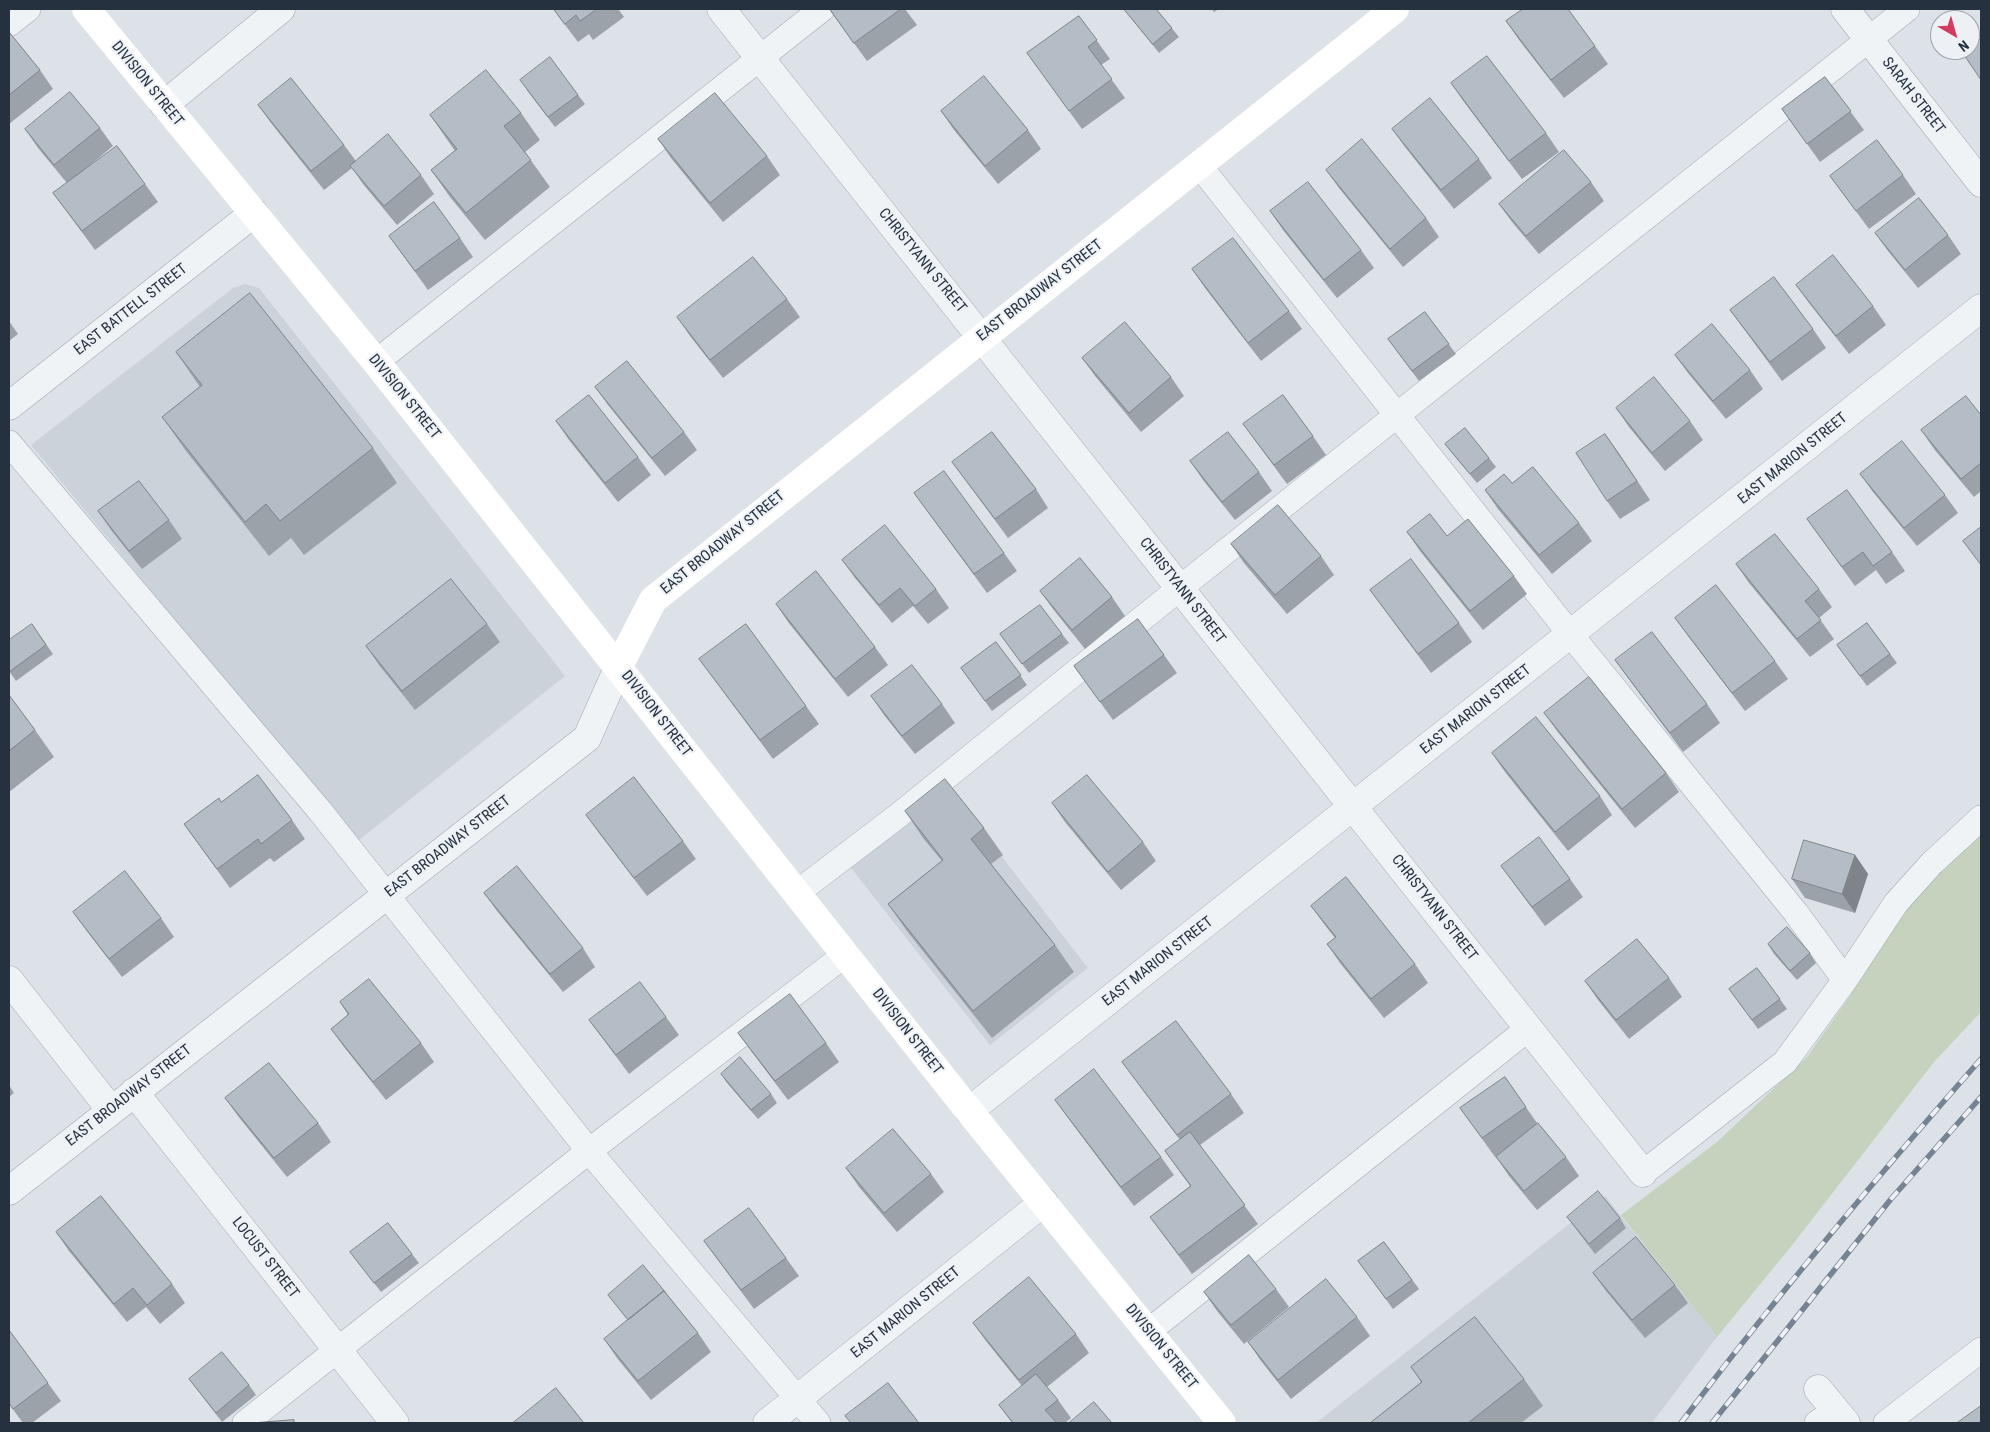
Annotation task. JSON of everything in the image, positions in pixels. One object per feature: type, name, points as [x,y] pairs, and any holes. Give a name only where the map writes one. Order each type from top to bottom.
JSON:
[{"type":"street","name":"DIVISION STREET","points":[[86,9],[376,362],[798,892],[969,1111],[1222,1423]]},
{"type":"street","points":[[164,105],[280,9]]},
{"type":"street","name":"CHRISTYANN STREET","points":[[721,9],[1355,806],[1643,1173]]},
{"type":"street","name":"EAST BROADWAY STREET","points":[[9,1191],[587,738],[619,666],[653,600],[982,336],[1395,9]]},
{"type":"street","name":"SARAH STREET","points":[[1845,9],[1981,182]]},
{"type":"street","name":"EAST BATTELL STREET","points":[[9,406],[254,213]]},
{"type":"street","name":"EAST MARION STREET","points":[[969,1111],[1571,636],[1981,308]]},
{"type":"street","points":[[9,980],[111,1110]]},
{"type":"street","name":"LOCUST STREET","points":[[134,1092],[395,1423]]},
{"type":"street","name":"EAST MARION STREET","points":[[767,1423],[1044,1202]]},
{"type":"street","points":[[1818,1389],[1833,1419]]},
{"type":"lane","points":[[9,24],[28,9]]},
{"type":"lane","points":[[376,362],[822,9]]},
{"type":"lane","points":[[798,892],[899,815],[1397,414],[1907,9]]},
{"type":"lane","points":[[1199,165],[1571,636],[1796,913],[1845,980]]},
{"type":"lane","points":[[9,443],[320,811],[388,894],[589,1151],[818,1423]]},
{"type":"lane","points":[[1643,1173],[1785,1062],[1845,980],[1896,903],[1932,863],[1981,818]]},
{"type":"lane","points":[[245,1423],[589,1151],[846,954]]},
{"type":"lane","points":[[1149,1331],[1529,1028]]},
{"type":"lane","points":[[1886,1423],[1981,1350]]},
{"type":"shaded area","points":[[245,284],[259,288],[565,676],[358,841],[31,445],[233,288]]},
{"type":"shaded area","points":[[948,787],[1088,968],[990,1045],[848,864]]},
{"type":"shaded area","points":[[1605,1196],[1717,1337],[1652,1423],[1316,1423]]},
{"type":"green space","points":[[1981,833],[1981,1012],[1934,1062],[1793,1244],[1717,1337],[1621,1215],[1717,1142],[1807,1057],[1850,996],[1890,929],[1922,890]]},
{"type":"building","points":[[554,9],[597,9],[580,21],[576,15],[565,24]]},
{"type":"building","points":[[830,9],[901,9],[854,43]]},
{"type":"building","points":[[1124,9],[1156,9],[1172,28],[1153,44]]},
{"type":"building","points":[[1523,9],[1568,9],[1595,46],[1551,80],[1506,21]]},
{"type":"building","points":[[1079,16],[1097,40],[1088,47],[1112,79],[1069,111],[1027,53]]},
{"type":"building","points":[[9,32],[40,70],[9,95]]},
{"type":"building","points":[[1980,40],[1981,80],[1967,60],[1980,60]]},
{"type":"building","points":[[1487,56],[1546,133],[1509,161],[1451,83]]},
{"type":"building","points":[[550,57],[578,95],[548,117],[520,80]]},
{"type":"building","points":[[486,70],[521,113],[504,126],[531,160],[466,213],[431,170],[457,149],[430,115]]},
{"type":"building","points":[[984,76],[1028,130],[985,166],[941,111]]},
{"type":"building","points":[[1825,77],[1851,111],[1807,144],[1782,109]]},
{"type":"building","points":[[291,78],[344,145],[311,171],[258,105]]},
{"type":"building","points":[[70,92],[100,128],[54,165],[25,129]]},
{"type":"building","points":[[715,93],[767,156],[710,203],[658,139]]},
{"type":"building","points":[[1430,98],[1479,159],[1441,190],[1392,129]]},
{"type":"building","points":[[388,134],[421,175],[384,206],[350,166]]},
{"type":"building","points":[[1362,139],[1426,218],[1390,249],[1326,170]]},
{"type":"building","points":[[1877,140],[1903,175],[1856,211],[1830,176]]},
{"type":"building","points":[[117,146],[145,184],[82,231],[53,193]]},
{"type":"building","points":[[1564,150],[1591,182],[1526,236],[1499,204]]},
{"type":"building","points":[[1308,182],[1361,250],[1324,280],[1270,211]]},
{"type":"building","points":[[1919,198],[1948,235],[1905,270],[1875,233]]},
{"type":"building","points":[[434,202],[460,238],[415,271],[389,236]]},
{"type":"building","points":[[1233,238],[1289,311],[1248,343],[1192,269]]},
{"type":"building","points":[[1833,255],[1873,306],[1836,336],[1796,285]]},
{"type":"building","points":[[753,257],[787,299],[710,360],[677,317]]},
{"type":"building","points":[[1774,277],[1813,329],[1770,362],[1730,310]]},
{"type":"building","points":[[250,293],[373,448],[280,521],[266,504],[245,522],[162,417],[202,385],[176,352]]},
{"type":"building","points":[[1425,312],[1449,344],[1412,371],[1388,339]]},
{"type":"building","points":[[1125,322],[1171,377],[1129,413],[1082,358]]},
{"type":"building","points":[[1712,324],[1750,370],[1713,401],[1675,355]]},
{"type":"building","points":[[627,361],[684,432],[652,458],[595,387]]},
{"type":"building","points":[[1654,377],[1690,421],[1652,453],[1616,408]]},
{"type":"building","points":[[589,395],[638,457],[605,483],[556,421]]},
{"type":"building","points":[[1283,395],[1313,436],[1274,465],[1243,424]]},
{"type":"building","points":[[1966,396],[1981,415],[1981,463],[1961,479],[1921,430]]},
{"type":"building","points":[[1465,428],[1489,458],[1470,474],[1445,444]]},
{"type":"building","points":[[992,432],[1036,489],[995,519],[952,462]]},
{"type":"building","points":[[1228,432],[1259,472],[1222,502],[1190,461]]},
{"type":"building","points":[[1605,434],[1637,481],[1607,501],[1576,453]]},
{"type":"building","points":[[1902,441],[1945,495],[1904,528],[1860,474]]},
{"type":"building","points":[[1533,467],[1579,523],[1539,555],[1485,490],[1504,474],[1512,483]]},
{"type":"building","points":[[944,471],[1004,553],[974,574],[914,493]]},
{"type":"building","points":[[139,481],[169,520],[129,551],[98,511]]},
{"type":"building","points":[[1847,490],[1892,552],[1873,566],[1863,552],[1842,567],[1807,519]]},
{"type":"building","points":[[1278,505],[1321,556],[1275,595],[1231,544]]},
{"type":"building","points":[[1430,514],[1447,536],[1468,519],[1514,576],[1470,611],[1407,532]]},
{"type":"building","points":[[885,525],[936,589],[915,606],[900,588],[879,605],[842,560]]},
{"type":"building","points":[[1981,527],[1981,565],[1963,541]]},
{"type":"building","points":[[1775,534],[1819,589],[1805,601],[1821,620],[1797,639],[1736,564]]},
{"type":"building","points":[[1080,558],[1112,597],[1072,630],[1040,591]]},
{"type":"building","points":[[1411,559],[1459,623],[1418,654],[1370,590]]},
{"type":"building","points":[[816,571],[875,647],[835,679],[776,604]]},
{"type":"building","points":[[451,579],[487,624],[402,691],[366,646]]},
{"type":"building","points":[[1716,585],[1775,661],[1732,693],[1675,618]]},
{"type":"building","points":[[1040,605],[1062,634],[1022,664],[1000,634]]},
{"type":"building","points":[[1138,619],[1164,655],[1100,702],[1074,666]]},
{"type":"building","points":[[1867,623],[1890,654],[1860,676],[1837,645]]},
{"type":"building","points":[[32,624],[46,645],[9,672],[9,640]]},
{"type":"building","points":[[746,624],[806,706],[760,740],[699,659]]},
{"type":"building","points":[[1652,632],[1707,704],[1670,733],[1615,660]]},
{"type":"building","points":[[996,642],[1021,675],[985,701],[961,668]]},
{"type":"building","points":[[912,665],[942,704],[902,736],[871,696]]},
{"type":"building","points":[[1589,677],[1666,773],[1622,809],[1544,713]]},
{"type":"building","points":[[9,695],[35,730],[9,751]]},
{"type":"building","points":[[1536,717],[1600,796],[1555,832],[1492,753]]},
{"type":"building","points":[[258,775],[292,820],[261,844],[258,839],[217,869],[184,824],[219,798],[221,802]]},
{"type":"building","points":[[1087,775],[1143,842],[1108,872],[1052,803]]},
{"type":"building","points":[[634,777],[683,841],[634,878],[586,815]]},
{"type":"building","points":[[945,779],[984,828],[971,839],[1055,945],[973,1011],[888,904],[943,860],[905,811]]},
{"type":"building","points":[[1539,837],[1570,879],[1532,907],[1501,866]]},
{"type":"building","points":[[1804,840],[1855,855],[1842,894],[1792,879]]},
{"type":"building","points":[[517,866],[583,948],[550,974],[484,893]]},
{"type":"building","points":[[125,871],[161,918],[109,959],[73,912]]},
{"type":"building","points":[[1346,877],[1415,964],[1371,999],[1327,944],[1336,937],[1311,906]]},
{"type":"building","points":[[1787,927],[1810,953],[1790,971],[1768,944]]},
{"type":"building","points":[[1637,939],[1669,978],[1616,1020],[1585,981]]},
{"type":"building","points":[[1757,968],[1780,999],[1752,1020],[1729,989]]},
{"type":"building","points":[[369,979],[421,1043],[373,1082],[331,1029],[349,1014],[340,1002]]},
{"type":"building","points":[[640,982],[666,1017],[616,1055],[589,1020]]},
{"type":"building","points":[[790,994],[826,1043],[775,1081],[738,1033]]},
{"type":"building","points":[[1176,1021],[1231,1094],[1177,1135],[1122,1062]]},
{"type":"building","points":[[740,1057],[771,1094],[751,1110],[721,1074]]},
{"type":"building","points":[[269,1063],[318,1123],[274,1158],[225,1098]]},
{"type":"building","points":[[1094,1069],[1161,1157],[1121,1187],[1055,1100]]},
{"type":"building","points":[[1505,1077],[1526,1107],[1482,1138],[1460,1108]]},
{"type":"building","points":[[1538,1123],[1566,1157],[1524,1191],[1496,1157]]},
{"type":"building","points":[[893,1129],[931,1174],[884,1213],[846,1168]]},
{"type":"building","points":[[1190,1132],[1245,1205],[1179,1255],[1150,1217],[1191,1186],[1165,1151]]},
{"type":"building","points":[[1598,1191],[1620,1218],[1589,1244],[1567,1217]]},
{"type":"building","points":[[101,1196],[172,1284],[147,1305],[133,1288],[114,1304],[56,1232]]},
{"type":"building","points":[[749,1208],[786,1258],[741,1290],[704,1241]]},
{"type":"building","points":[[388,1223],[412,1254],[374,1283],[350,1252]]},
{"type":"building","points":[[1636,1237],[1675,1285],[1632,1320],[1593,1273]]},
{"type":"building","points":[[1384,1242],[1412,1280],[1386,1299],[1358,1261]]},
{"type":"building","points":[[1249,1255],[1276,1289],[1231,1325],[1204,1292]]},
{"type":"building","points":[[643,1265],[666,1293],[664,1291],[628,1320],[608,1295]]},
{"type":"building","points":[[1029,1277],[1076,1334],[1019,1380],[973,1323]]},
{"type":"building","points":[[1326,1279],[1357,1317],[1278,1380],[1248,1342]]},
{"type":"building","points":[[664,1291],[698,1333],[638,1381],[604,1339]]},
{"type":"building","points":[[1475,1317],[1524,1379],[1468,1423],[1370,1423],[1422,1382],[1411,1367]]},
{"type":"building","points":[[9,1330],[48,1383],[13,1409],[9,1403]]},
{"type":"building","points":[[222,1352],[249,1385],[216,1413],[189,1379]]},
{"type":"building","points":[[1036,1374],[1058,1400],[1045,1410],[1057,1423],[1013,1423],[999,1405]]},
{"type":"building","points":[[888,1383],[919,1423],[851,1423],[845,1416]]},
{"type":"building","points":[[556,1388],[584,1423],[513,1423]]},
{"type":"building","points":[[1094,1402],[1112,1423],[1069,1423]]},
{"type":"building","points":[[1981,1406],[1981,1423],[1957,1423]]},
{"type":"building","points":[[294,1420],[294,1423],[252,1423]]},
{"type":"railway","points":[[1681,1423],[1827,1238],[1981,1059]]},
{"type":"railway","points":[[1712,1423],[1891,1199],[1981,1097]]}]
